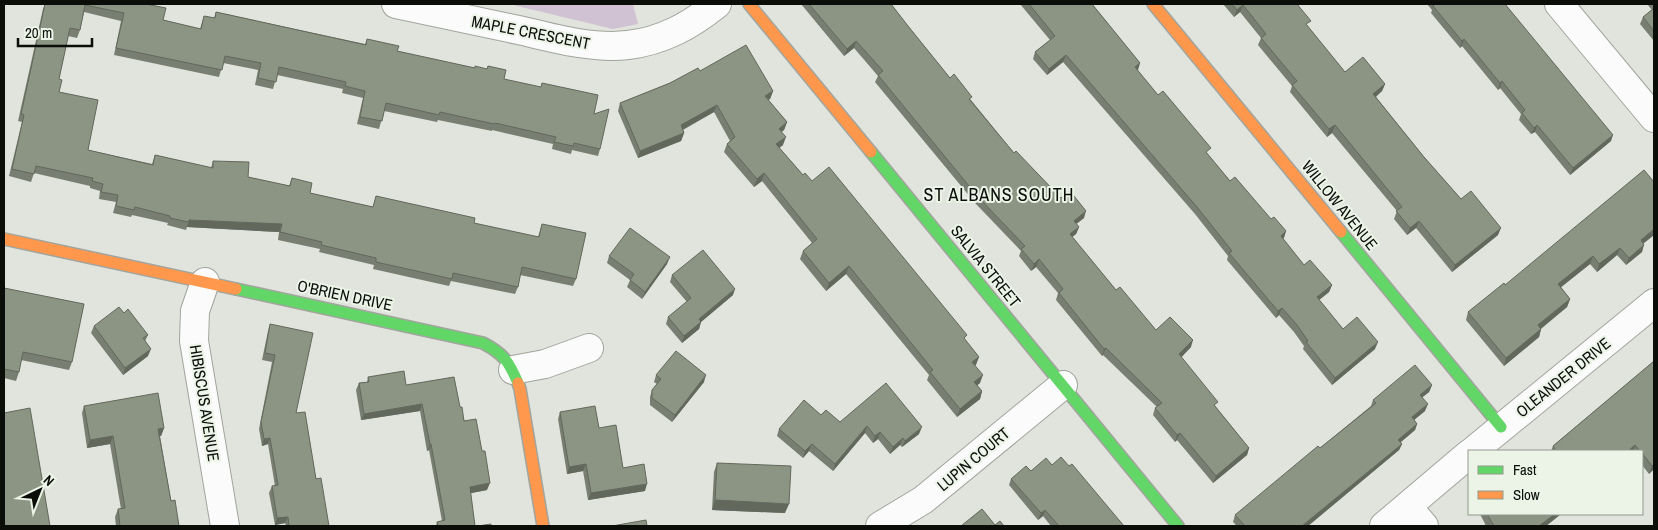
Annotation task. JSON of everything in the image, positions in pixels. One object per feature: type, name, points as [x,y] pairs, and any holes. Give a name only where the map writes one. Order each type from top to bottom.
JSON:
[{"type":"street","name":"MAPLE CRESCENT","points":[[396,4],[566,41],[601,45],[628,45],[660,38],[698,19],[717,4]]},
{"type":"street","name":"SALVIA STREET","points":[[749,4],[1178,526]]},
{"type":"street","name":"WILLOW AVENUE","points":[[1153,4],[1502,427]]},
{"type":"street","points":[[1559,4],[1654,118]]},
{"type":"street","name":"O'BRIEN DRIVE","points":[[4,239],[483,342],[502,355],[513,370],[520,389],[543,526]]},
{"type":"street","name":"HIBISCUS AVENUE","points":[[205,282],[195,311],[194,341],[225,526]]},
{"type":"street","name":"OLEANDER DRIVE","points":[[1474,450],[1654,304]]},
{"type":"street","points":[[513,370],[545,364],[589,348]]},
{"type":"street","name":"LUPIN COURT","points":[[880,526],[893,520],[923,500],[1063,385]]},
{"type":"street","points":[[1384,526],[1416,516],[1468,455]]},
{"type":"shaded area","points":[[509,4],[633,4],[638,24],[613,29]]},
{"type":"building","points":[[45,4],[146,4],[166,8],[163,20],[201,29],[204,16],[215,18],[216,12],[366,45],[367,39],[399,46],[397,51],[475,68],[475,66],[487,69],[488,66],[506,70],[504,79],[541,87],[542,83],[598,95],[594,114],[609,109],[600,149],[574,143],[573,146],[554,142],[556,137],[495,123],[440,112],[439,115],[386,103],[382,121],[360,117],[365,91],[345,86],[346,82],[279,67],[276,82],[258,78],[261,63],[225,56],[222,70],[116,48],[124,13],[85,5],[80,30],[70,28],[59,79],[62,80],[59,92],[98,100],[88,150],[153,165],[155,155],[213,168],[213,161],[249,162],[248,177],[290,186],[292,178],[312,183],[310,193],[373,207],[376,196],[475,218],[474,223],[539,237],[542,224],[586,233],[576,279],[522,267],[518,287],[453,273],[452,279],[376,262],[376,258],[321,245],[322,242],[280,232],[282,224],[189,220],[188,222],[135,207],[134,210],[116,206],[118,195],[101,192],[103,184],[92,181],[93,178],[36,166],[34,174],[12,169],[24,115],[21,114]]},
{"type":"building","points":[[809,4],[891,4],[950,78],[954,74],[972,97],[969,99],[1014,153],[1016,151],[1061,198],[1070,191],[1086,211],[1074,221],[1079,227],[1070,234],[1116,290],[1120,287],[1156,330],[1170,317],[1193,340],[1179,354],[1218,402],[1214,405],[1249,448],[1216,476],[1180,433],[1177,435],[1155,408],[1162,403],[1106,348],[1104,349],[1059,293],[1063,289],[1039,259],[1034,264],[1021,249],[1025,246],[978,197],[878,75],[883,71],[856,41],[847,49]]},
{"type":"building","points":[[1029,4],[1092,4],[1140,63],[1135,67],[1158,95],[1163,91],[1211,148],[1206,152],[1230,181],[1235,177],[1271,219],[1274,217],[1286,231],[1281,236],[1304,265],[1310,260],[1332,285],[1317,297],[1343,329],[1357,317],[1378,342],[1335,378],[1306,342],[1308,341],[1297,325],[1282,308],[1278,311],[1229,253],[1232,251],[1197,207],[1066,55],[1049,69],[1035,52],[1055,36]]},
{"type":"building","points":[[1232,4],[1297,4],[1311,21],[1306,24],[1345,72],[1363,57],[1385,84],[1373,94],[1461,199],[1471,191],[1501,228],[1455,265],[1419,221],[1410,228],[1396,211],[1402,207],[1335,125],[1329,129],[1292,85],[1297,81],[1261,38],[1266,34],[1243,5],[1237,10]]},
{"type":"building","points":[[1435,4],[1505,4],[1613,135],[1573,168],[1537,125],[1534,128],[1522,113],[1525,110],[1502,81],[1500,83],[1464,39],[1462,41],[1433,6]]},
{"type":"building","points":[[1654,8],[1654,31],[1643,17]]},
{"type":"building","points":[[746,45],[773,91],[765,96],[787,122],[779,129],[786,137],[776,144],[803,175],[805,173],[812,181],[829,167],[967,335],[964,338],[979,357],[972,362],[983,375],[974,382],[982,391],[960,409],[930,372],[933,370],[849,266],[829,283],[803,251],[817,239],[764,173],[757,179],[727,144],[735,137],[717,105],[681,125],[684,133],[640,151],[620,103],[670,83],[698,68],[700,71]]},
{"type":"building","points":[[1644,170],[1654,182],[1654,229],[1641,240],[1644,245],[1629,258],[1620,248],[1599,264],[1593,256],[1558,284],[1570,299],[1538,325],[1541,329],[1506,358],[1468,312],[1504,283],[1505,285]]},
{"type":"building","points":[[630,228],[670,257],[645,292],[630,280],[634,274],[609,256]]},
{"type":"building","points":[[703,250],[735,289],[699,319],[701,322],[684,336],[668,317],[691,298],[672,275]]},
{"type":"building","points":[[4,288],[84,304],[72,362],[23,352],[19,372],[4,369]]},
{"type":"building","points":[[119,307],[124,313],[128,309],[148,335],[143,338],[151,349],[125,368],[94,326]]},
{"type":"building","points":[[270,324],[313,333],[296,413],[305,412],[316,479],[321,478],[329,526],[289,526],[288,517],[277,518],[272,486],[278,485],[270,438],[264,439],[261,422],[275,355],[265,353]]},
{"type":"building","points":[[676,351],[706,375],[675,415],[652,398],[652,390],[661,379],[656,375]]},
{"type":"building","points":[[1654,361],[1654,464],[1652,466],[1643,454],[1643,450],[1639,450],[1635,445],[1629,450],[1554,450],[1555,449],[1553,446]]},
{"type":"building","points":[[1415,365],[1432,385],[1420,395],[1428,404],[1412,417],[1417,424],[1398,440],[1402,444],[1302,526],[1245,526],[1235,515],[1318,446],[1320,448],[1376,403],[1373,400]]},
{"type":"building","points":[[404,371],[406,385],[454,377],[464,421],[476,419],[482,451],[485,451],[490,483],[470,487],[475,526],[438,526],[437,522],[445,520],[422,404],[364,414],[359,383],[369,382],[368,377]]},
{"type":"building","points":[[886,383],[922,427],[905,441],[903,438],[893,447],[880,432],[875,436],[867,426],[835,464],[812,444],[805,451],[779,429],[804,400],[821,415],[826,410],[840,422]]},
{"type":"building","points":[[158,393],[164,428],[158,429],[171,501],[175,500],[179,526],[120,526],[118,509],[125,508],[113,436],[90,440],[84,406]]},
{"type":"building","points":[[595,406],[599,428],[616,425],[623,468],[644,464],[647,484],[591,493],[586,464],[569,467],[560,412]]},
{"type":"building","points":[[30,408],[50,526],[4,526],[4,413]]},
{"type":"building","points":[[1061,457],[1069,466],[1072,464],[1124,526],[1059,526],[1045,510],[1041,513],[1011,479],[1026,466],[1031,471],[1046,458],[1052,465]]},
{"type":"building","points":[[717,463],[791,466],[789,504],[715,500]]},
{"type":"building","points":[[982,509],[995,525],[1000,521],[1004,526],[961,526]]},
{"type":"building","points":[[1488,515],[1554,515],[1539,526],[1494,526]]},
{"type":"building","points":[[646,520],[647,526],[612,526]]},
{"type":"traffic: fast","points":[[871,152],[1178,526]]},
{"type":"traffic: fast","points":[[1341,232],[1501,427]]},
{"type":"traffic: fast","points":[[236,289],[483,343],[505,359],[518,383]]},
{"type":"traffic: slow","points":[[749,4],[871,152]]},
{"type":"traffic: slow","points":[[1153,4],[1341,232]]},
{"type":"traffic: slow","points":[[4,239],[236,289]]},
{"type":"traffic: slow","points":[[518,383],[543,526]]},
{"type":"district","name":"ST ALBANS SOUTH","points":[[999,195]]}]
